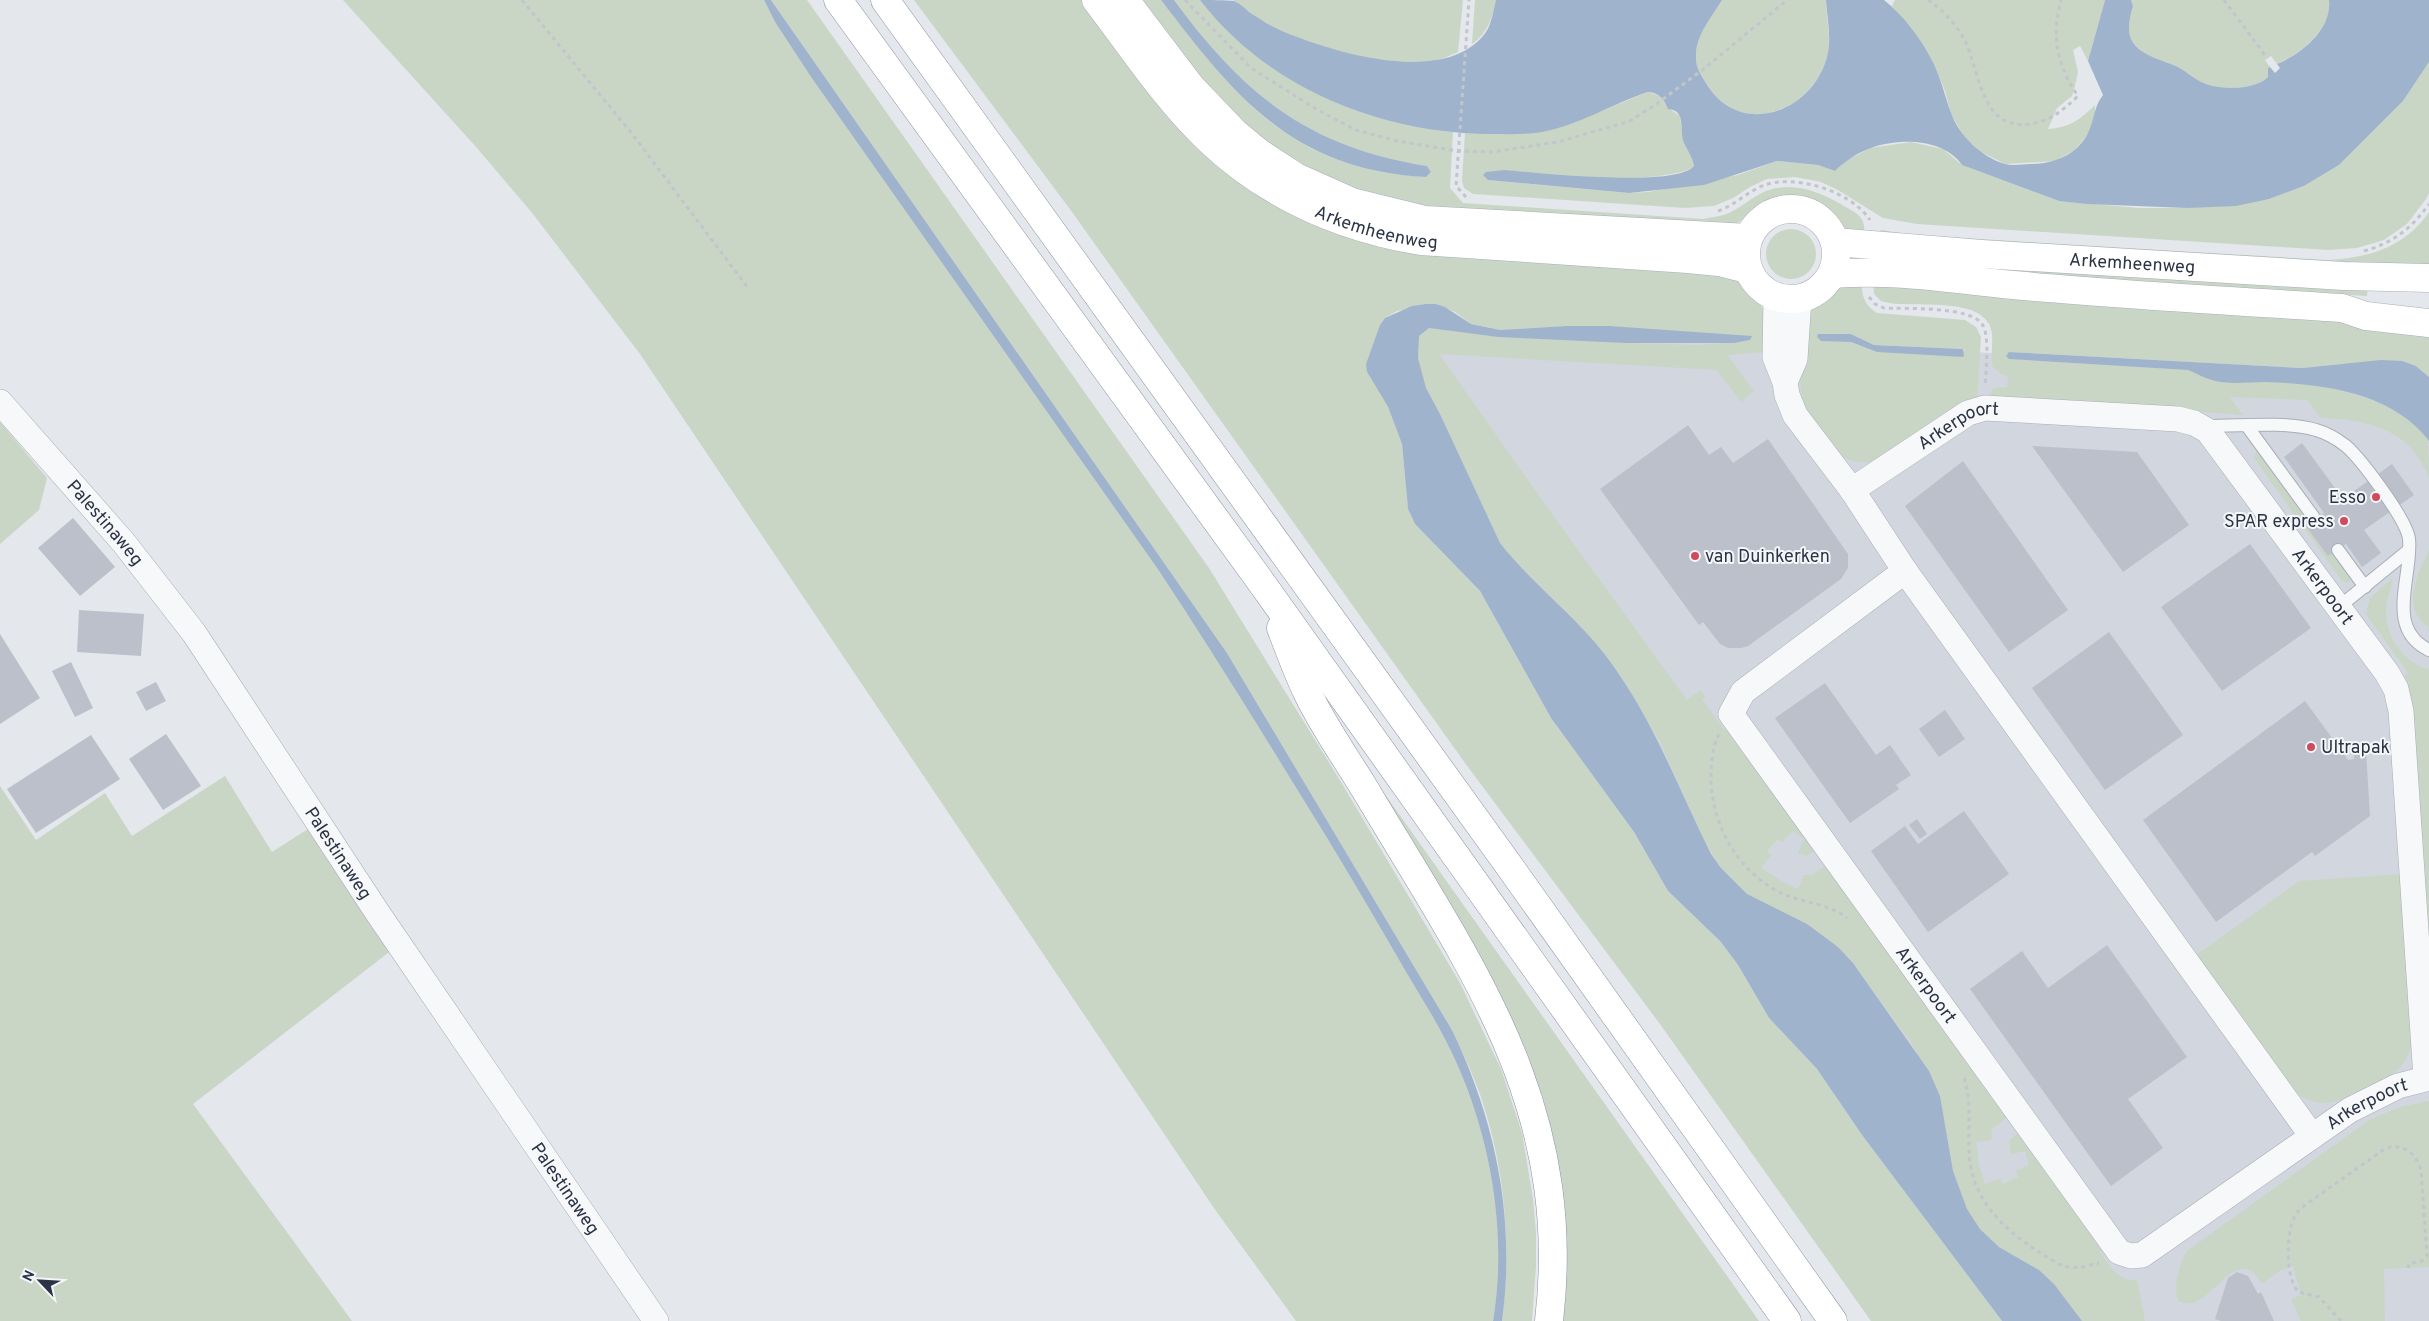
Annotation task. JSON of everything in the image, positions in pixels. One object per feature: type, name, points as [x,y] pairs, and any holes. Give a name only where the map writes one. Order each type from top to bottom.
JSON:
[{"type":"main road","points":[[838,0],[1261,582],[1787,1321]]},
{"type":"main road","points":[[885,0],[1516,875],[1833,1321]]},
{"type":"main road","name":"Arkemheenweg","points":[[1096,0],[1172,100],[1208,138],[1234,161],[1272,188],[1330,217],[1390,236],[1421,241],[1688,259],[1719,262],[1747,269]]},
{"type":"main road","name":"Arkemheenweg","points":[[1125,0],[1196,93],[1234,132],[1258,152],[1296,177],[1352,202],[1381,211],[1425,220],[1748,238]]},
{"type":"main road","points":[[1784,209],[1801,210],[1816,216],[1827,227],[1834,242],[1836,258],[1832,274],[1824,285],[1812,294],[1788,298],[1763,291],[1747,269],[1745,253],[1748,238],[1756,224],[1769,214],[1784,209]]},
{"type":"main road","name":"Arkemheenweg","points":[[1834,242],[1869,246],[2334,275],[2429,278]]},
{"type":"main road","name":"Arkemheenweg","points":[[1832,274],[1869,246]]},
{"type":"main road","name":"Arkemheenweg","points":[[1869,246],[1969,278],[2011,285],[2342,308],[2366,316],[2429,323]]},
{"type":"main road","name":"Arkemheenweg","points":[[2342,308],[2366,302],[2429,306]]},
{"type":"main road","points":[[1261,582],[1308,693],[1476,975],[1517,1063],[1538,1128],[1550,1197],[1554,1266],[1549,1321]]},
{"type":"street","name":"Arkerpoort","points":[[1788,298],[1775,358],[1795,415],[1852,490],[1905,571],[2312,1136]]},
{"type":"street","name":"Palestinaweg","points":[[0,402],[124,543],[194,633],[377,912],[656,1321]]},
{"type":"street","name":"Arkerpoort","points":[[1732,714],[2119,1252],[2131,1256],[2142,1255],[2312,1136],[2371,1098],[2398,1086],[2427,1078],[2399,700],[2392,680],[2216,438],[2202,426],[2178,419],[1985,408],[1968,414],[1852,490]]},
{"type":"street","points":[[1732,714],[1743,692],[1905,571]]},
{"type":"lane","points":[[2202,426],[2308,428],[2324,433],[2346,446],[2361,462],[2405,525],[2409,550],[2403,594],[2405,618],[2410,634],[2429,650]]},
{"type":"lane","points":[[2247,426],[2315,519]]},
{"type":"lane","points":[[2338,550],[2365,587]]},
{"type":"lane","points":[[2339,607],[2409,550]]},
{"type":"path","points":[[522,0],[633,135],[748,288]]},
{"type":"path","points":[[1185,0],[1251,68],[1316,109],[1356,130],[1397,141],[1457,151],[1492,152],[1558,142],[1630,121],[1655,106],[1788,0]]},
{"type":"path","points":[[1469,0],[1458,135],[1456,186],[1461,194],[1470,200]]},
{"type":"path","points":[[1928,0],[1947,17],[1962,37],[1991,108],[2004,122],[2020,125],[2059,114],[2078,96],[2065,77],[2057,46],[2057,19],[2061,0]]},
{"type":"path","points":[[2224,0],[2267,58]]},
{"type":"path","points":[[1711,213],[1732,205],[1771,183],[1795,182],[1820,186],[1856,206],[1869,246],[1867,291],[1872,301],[1880,307],[1961,313],[1969,315],[1983,324],[1986,333],[1985,408]]},
{"type":"path","points":[[1732,714],[1716,738],[1711,766],[1715,814],[1724,835],[1742,862],[1766,884],[1791,898],[1837,911],[1853,922]]},
{"type":"path","points":[[1961,1072],[1968,1094],[1967,1141],[1971,1170],[1982,1197],[1990,1210],[2013,1234],[2065,1266],[2077,1268],[2106,1261],[2119,1252]]},
{"type":"path","points":[[2341,1321],[2324,1301],[2313,1294],[2299,1292],[2292,1282],[2289,1243],[2294,1218],[2304,1206],[2386,1148],[2392,1146],[2398,1146],[2411,1152],[2419,1163],[2421,1170],[2427,1255],[2422,1261],[2409,1264],[2408,1268]]},
{"type":"shaded area","points":[[1401,324],[1898,347],[2331,375],[2429,397],[2429,1321],[2035,1321],[1434,502]]},
{"type":"green space","points":[[343,0],[764,0],[775,22],[811,77],[1179,601],[1324,833],[1452,1052],[1469,1094],[1479,1126],[1493,1190],[1498,1256],[1497,1289],[1493,1321],[1296,1321],[1216,1211],[640,354],[533,214],[477,148]]},
{"type":"green space","points":[[771,0],[807,0],[1209,568],[1341,782],[1460,983],[1501,1069],[1522,1133],[1533,1199],[1536,1232],[1536,1266],[1532,1321],[1502,1321],[1505,1293],[1506,1236],[1501,1180],[1496,1152],[1481,1097],[1452,1030],[1227,653]]},
{"type":"green space","points":[[914,0],[1087,0],[1229,166],[1714,268],[1739,280],[1764,310],[1768,352],[1727,355],[1754,391],[1741,402],[1717,370],[1439,354],[1687,700],[1701,690],[1705,696],[1702,699],[1725,731],[1731,727],[1818,848],[1806,856],[1798,853],[1804,839],[1793,831],[1782,842],[1778,839],[1767,851],[1771,855],[1761,868],[1798,889],[1804,875],[1812,875],[1829,863],[2010,1115],[1992,1129],[1991,1140],[1976,1142],[1979,1165],[1985,1184],[2000,1179],[2003,1184],[2018,1177],[2016,1171],[2029,1165],[2025,1151],[2011,1154],[2009,1141],[2021,1131],[2105,1248],[2100,1252],[2111,1268],[2120,1276],[2130,1280],[2137,1280],[2145,1321],[2082,1321],[2054,1284],[2039,1270],[1999,1247],[1980,1229],[1967,1209],[1953,1171],[1944,1117],[1914,1047],[1853,963],[1838,947],[1747,894],[1721,868],[1702,836],[1660,742],[1622,677],[1582,628],[1512,558],[1500,543],[1426,388],[1420,372],[1417,347],[1419,336],[1429,328],[1498,337],[1625,343],[1701,345],[1750,340],[1610,326],[1566,326],[1500,330],[1471,324],[1455,312],[1436,304],[1397,311],[1385,318],[1380,325],[1374,348],[1368,358],[1367,372],[1388,407],[1402,444],[1408,509],[1415,524],[1480,591],[1551,718],[1634,832],[1668,891],[1720,941],[1738,965],[1769,1018],[1817,1069],[1862,1135],[2002,1321],[1871,1321],[1660,1024],[1465,763],[1072,212]]},
{"type":"green space","points":[[1133,0],[1161,0],[1189,36],[1243,98],[1272,123],[1303,144],[1338,160],[1379,171],[1426,177],[1431,172],[1427,166],[1385,157],[1347,145],[1313,130],[1282,111],[1253,89],[1226,63],[1200,34],[1174,0],[1200,0],[1225,28],[1252,52],[1282,73],[1313,91],[1346,106],[1380,118],[1416,127],[1453,132],[1450,188],[1463,203],[1703,219],[1721,216],[1756,196],[1771,190],[1781,187],[1792,187],[1814,192],[1855,212],[1863,222],[1864,238],[1847,232],[1823,207],[1798,198],[1785,197],[1768,202],[1733,226],[1382,205],[1261,147]]},
{"type":"green space","points":[[1233,0],[1463,0],[1458,52],[1430,62],[1391,62],[1368,58],[1296,37],[1261,20]]},
{"type":"green space","points":[[1475,0],[1496,0],[1488,25],[1482,35],[1472,44]]},
{"type":"green space","points":[[1722,0],[1826,0],[1829,35],[1827,57],[1819,76],[1807,91],[1792,103],[1775,111],[1757,114],[1739,111],[1722,102],[1708,86],[1697,66],[1696,50],[1704,28]]},
{"type":"green space","points":[[1895,0],[2105,0],[2088,61],[2080,46],[2073,50],[2078,72],[2072,96],[2057,108],[2048,129],[2062,127],[2074,122],[2095,105],[2095,117],[2090,131],[2075,150],[2055,161],[2005,164],[1981,152],[1965,138],[1951,114],[1945,91],[1933,62],[1918,38],[1892,6]]},
{"type":"green space","points":[[2131,0],[2329,0],[2329,11],[2320,31],[2296,54],[2277,64],[2271,56],[2265,60],[2270,67],[2268,68],[2268,77],[2247,87],[2230,88],[2206,84],[2176,66],[2151,57],[2139,50],[2134,45],[2129,31],[2133,6]]},
{"type":"green space","points":[[2429,62],[2429,193],[2407,224],[2384,240],[2357,248],[2328,250],[1917,224],[1883,218],[1838,190],[1821,182],[1795,177],[1767,179],[1714,206],[1685,208],[1473,194],[1464,188],[1462,181],[1465,133],[1474,134],[1577,121],[1648,92],[1663,97],[1670,109],[1680,116],[1684,142],[1691,154],[1694,166],[1682,172],[1660,176],[1597,180],[1488,180],[1628,193],[1648,192],[1738,175],[1777,161],[1818,165],[1835,171],[1846,161],[1870,148],[1911,142],[1943,149],[1962,165],[2059,201],[2139,208],[2187,208],[2269,199],[2304,186],[2339,165],[2403,101]]},
{"type":"green space","points":[[2429,212],[2429,265],[2420,269],[1876,235],[1881,230],[1914,235],[2328,260],[2358,257],[2385,248],[2409,234]]},
{"type":"green space","points":[[1791,229],[1800,231],[1811,240],[1816,254],[1814,263],[1805,274],[1791,279],[1782,277],[1771,268],[1766,254],[1768,245],[1777,234]]},
{"type":"green space","points":[[1875,253],[2368,283],[2367,296],[1874,265]]},
{"type":"green space","points":[[1862,278],[1864,298],[1872,310],[1877,313],[1965,320],[1976,327],[1981,337],[1977,399],[1878,461],[1868,462],[1853,461],[1846,458],[1835,449],[1814,424],[1806,411],[1803,401],[1800,376],[1803,335],[1814,307],[1832,291]],"holes":[[[1851,334],[1874,345],[1963,349],[1965,351],[1877,352],[1851,342]]]},
{"type":"green space","points":[[1873,278],[2411,326],[2429,336],[2429,377],[2416,366],[2342,364],[2302,368],[2009,352],[2009,359],[2188,370],[2198,373],[2323,387],[2356,394],[2385,405],[2410,420],[2427,439],[2429,477],[2410,447],[2398,437],[2385,430],[2355,421],[2321,418],[2307,400],[2230,397],[2243,415],[1992,396],[1991,392],[1994,388],[2007,387],[2008,376],[2003,375],[1993,367],[1991,329],[1981,315],[1969,309],[1955,306],[1881,301],[1874,294]]},
{"type":"green space","points":[[0,422],[47,478],[39,510],[0,544]]},
{"type":"green space","points":[[2257,449],[2311,523],[2307,526],[2328,556],[2333,553],[2351,578],[2350,581],[2347,583],[2342,581],[2254,458]]},
{"type":"green space","points":[[2429,550],[2429,628],[2420,620],[2415,611],[2413,601],[2416,580]]},
{"type":"green space","points":[[2392,579],[2386,613],[2390,634],[2395,644],[2410,660],[2429,670],[2429,964],[2401,678],[2408,673],[2366,614],[2370,598]]},
{"type":"green space","points":[[225,776],[272,852],[311,827],[393,949],[193,1104],[352,1321],[0,1321],[0,786],[36,840],[105,793],[132,836]]},
{"type":"green space","points":[[1379,786],[1759,1321],[1557,1321],[1553,1159]]},
{"type":"green space","points":[[2402,874],[2412,1045],[2400,1068],[2381,1081],[2347,1097],[2331,1102],[2315,1102],[2307,1099],[2297,1094],[2195,956],[2299,881]]},
{"type":"green space","points":[[2429,1101],[2429,1267],[2384,1269],[2385,1321],[2301,1321],[2291,1299],[2301,1295],[2293,1266],[2279,1271],[2262,1284],[2251,1272],[2241,1269],[2231,1273],[2201,1299],[2190,1303],[2178,1301],[2176,1289],[2178,1275],[2187,1251],[2369,1120],[2400,1107]]},
{"type":"water","points":[[764,0],[771,0],[1227,653],[1452,1030],[1480,1100],[1499,1172],[1504,1208],[1506,1245],[1506,1283],[1502,1321],[1493,1321],[1497,1289],[1498,1256],[1493,1190],[1479,1126],[1469,1094],[1452,1052],[1324,833],[1179,601],[811,77],[775,22]]},
{"type":"water","points":[[1161,0],[1174,0],[1200,34],[1226,63],[1253,89],[1282,111],[1313,130],[1347,145],[1385,157],[1427,166],[1431,172],[1426,177],[1380,171],[1339,160],[1303,144],[1272,123],[1243,97],[1215,68]]},
{"type":"water","points":[[1200,0],[1234,1],[1269,25],[1329,48],[1388,60],[1417,62],[1444,58],[1468,49],[1486,32],[1496,0],[1722,0],[1698,42],[1696,50],[1697,65],[1706,83],[1720,100],[1737,110],[1755,114],[1773,112],[1791,105],[1806,93],[1819,76],[1828,50],[1829,35],[1826,0],[1884,0],[1905,21],[1928,53],[1951,113],[1965,137],[1979,151],[1996,161],[2011,165],[2043,163],[2061,158],[2077,148],[2088,134],[2096,108],[2103,95],[2088,61],[2105,0],[2131,0],[2133,6],[2129,31],[2134,45],[2139,49],[2213,86],[2247,87],[2268,77],[2268,68],[2270,67],[2275,73],[2280,68],[2277,64],[2296,54],[2313,40],[2320,31],[2329,11],[2329,0],[2429,0],[2429,62],[2403,101],[2339,165],[2304,186],[2269,199],[2236,206],[2187,208],[2059,201],[1962,165],[1954,156],[1932,145],[1907,142],[1882,145],[1866,150],[1851,158],[1835,171],[1818,165],[1777,161],[1704,185],[1629,193],[1488,180],[1483,175],[1486,172],[1505,170],[1545,174],[1634,178],[1682,173],[1694,166],[1684,143],[1680,117],[1674,110],[1668,109],[1659,95],[1648,92],[1556,129],[1535,133],[1489,134],[1448,132],[1407,125],[1367,114],[1329,100],[1292,81],[1258,58],[1227,31]]},
{"type":"water","points":[[1436,304],[1445,307],[1471,324],[1500,330],[1566,326],[1610,326],[1752,336],[1750,340],[1734,343],[1625,343],[1498,337],[1429,328],[1419,336],[1418,358],[1426,388],[1500,543],[1512,558],[1594,641],[1623,680],[1651,728],[1711,854],[1721,868],[1747,894],[1807,924],[1838,947],[1853,963],[1929,1071],[1940,1096],[1953,1171],[1967,1209],[1980,1229],[1999,1247],[2039,1270],[2054,1284],[2082,1321],[2002,1321],[1862,1135],[1817,1069],[1769,1018],[1738,965],[1720,941],[1668,891],[1634,832],[1551,718],[1480,591],[1415,524],[1408,509],[1402,444],[1388,407],[1367,372],[1366,364],[1380,325],[1385,318],[1412,306]]},
{"type":"water","points":[[1818,334],[1851,334],[1874,345],[1963,349],[1964,355],[1963,357],[1877,352],[1851,342],[1821,341],[1817,337]]},
{"type":"water","points":[[2009,352],[2302,368],[2381,360],[2402,361],[2416,366],[2429,377],[2429,441],[2414,424],[2396,411],[2376,401],[2333,389],[2288,383],[2218,382],[2188,370],[2009,359],[2006,356]]},
{"type":"building","points":[[1688,425],[1709,455],[1721,447],[1733,463],[1768,439],[1848,554],[1848,568],[1841,579],[1748,646],[1741,648],[1728,648],[1720,644],[1703,622],[1699,625],[1600,489]]},
{"type":"building","points":[[2302,443],[2343,499],[2392,464],[2414,495],[2364,530],[2381,553],[2362,567],[2346,544],[2328,556],[2306,526],[2324,513],[2284,457]]},
{"type":"building","points":[[2032,446],[2137,452],[2189,525],[2123,572]]},
{"type":"building","points":[[1963,461],[2068,610],[2009,652],[1905,506]]},
{"type":"building","points":[[73,518],[115,567],[80,596],[38,548]]},
{"type":"building","points":[[2250,544],[2311,628],[2222,691],[2161,607]]},
{"type":"building","points":[[79,610],[144,614],[141,656],[77,652]]},
{"type":"building","points":[[2109,632],[2183,735],[2105,790],[2032,688]]},
{"type":"building","points":[[0,634],[40,698],[0,724]]},
{"type":"building","points":[[71,662],[93,708],[75,717],[52,671]]},
{"type":"building","points":[[156,682],[166,701],[146,711],[136,692]]},
{"type":"building","points":[[1825,683],[1876,755],[1890,745],[1911,775],[1896,785],[1899,789],[1850,823],[1775,718]]},
{"type":"building","points":[[2305,701],[2348,760],[2354,759],[2353,752],[2366,751],[2370,816],[2315,856],[2312,852],[2216,922],[2143,820]]},
{"type":"building","points":[[1945,710],[1965,739],[1939,757],[1919,729]]},
{"type":"building","points":[[166,734],[201,786],[163,810],[129,759]]},
{"type":"building","points":[[91,735],[120,779],[36,833],[7,789]]},
{"type":"building","points":[[1964,811],[2009,874],[1928,932],[1871,851],[1905,826],[1918,844]]},
{"type":"building","points":[[1917,819],[1927,834],[1920,839],[1909,825]]},
{"type":"building","points":[[2107,945],[2187,1057],[2128,1099],[2163,1148],[2111,1186],[1970,989],[2022,951],[2048,988]]},
{"type":"building","points":[[2237,1272],[2248,1276],[2258,1294],[2261,1292],[2274,1321],[2221,1321],[2215,1319],[2228,1278]]},
{"type":"place","name":"Esso","points":[[2376,497]]},
{"type":"place","name":"SPAR express","points":[[2344,521]]},
{"type":"place","name":"van Duinkerken","points":[[1695,556]]},
{"type":"place","name":"Ultrapak","points":[[2311,747]]}]
